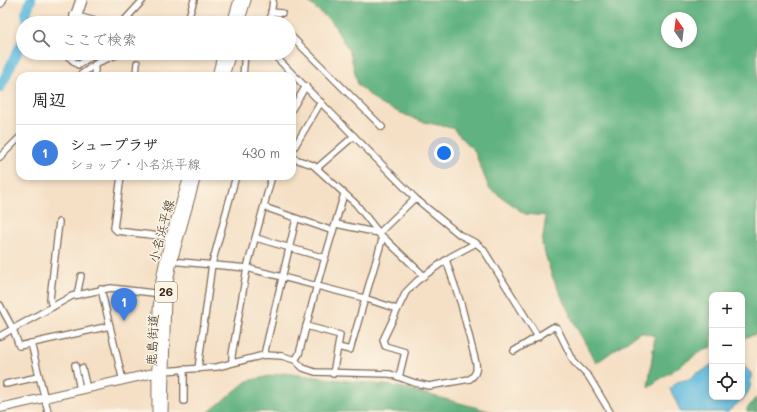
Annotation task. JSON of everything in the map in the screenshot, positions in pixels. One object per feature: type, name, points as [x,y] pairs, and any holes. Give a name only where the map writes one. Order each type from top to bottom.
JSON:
[{"type":"main road","points":[[234,16],[239,0]]},
{"type":"main road","points":[[241,16],[246,0]]},
{"type":"main road","points":[[218,72],[221,60]]},
{"type":"main road","points":[[225,72],[229,60]]},
{"type":"main road","name":"小名浜平線","points":[[157,412],[163,294],[169,260],[188,180]]},
{"type":"main road","name":"26","points":[[169,260],[195,180]]},
{"type":"main road","name":"鹿島街道","points":[[160,372],[163,412]]},
{"type":"street","points":[[76,16],[79,0]]},
{"type":"street","points":[[76,16],[84,0]]},
{"type":"street","points":[[189,16],[194,0]]},
{"type":"street","points":[[271,16],[273,0]]},
{"type":"street","points":[[129,16],[140,1]]},
{"type":"street","points":[[271,12],[282,13]]},
{"type":"street","points":[[296,41],[382,127]]},
{"type":"street","points":[[73,60],[78,65],[86,60]]},
{"type":"street","points":[[85,72],[97,63],[104,60]]},
{"type":"street","points":[[243,72],[244,60]]},
{"type":"street","points":[[279,60],[292,72]]},
{"type":"street","points":[[136,72],[137,63]]},
{"type":"street","points":[[296,76],[415,198],[460,235],[476,243],[483,249],[538,336]]},
{"type":"street","points":[[296,102],[306,86]]},
{"type":"street","points":[[296,144],[321,102]]},
{"type":"street","points":[[317,168],[354,136]]},
{"type":"street","points":[[0,157],[16,141]]},
{"type":"street","points":[[296,159],[313,165],[317,168],[356,204],[379,233],[423,275]]},
{"type":"street","points":[[120,180],[114,228],[116,231],[168,237]]},
{"type":"street","points":[[198,369],[212,264],[235,180]]},
{"type":"street","points":[[232,362],[248,268],[271,180]]},
{"type":"street","points":[[295,360],[299,354],[317,285],[344,194]]},
{"type":"street","points":[[379,233],[415,198]]},
{"type":"street","points":[[264,207],[333,231]]},
{"type":"street","points":[[264,355],[296,219]]},
{"type":"street","points":[[52,306],[50,299],[59,222]]},
{"type":"street","points":[[336,224],[379,233]]},
{"type":"street","points":[[338,347],[350,350],[382,240],[379,233]]},
{"type":"street","points":[[256,238],[325,258]]},
{"type":"street","points":[[399,376],[405,352],[385,346],[382,340],[406,292],[423,275],[476,243]]},
{"type":"street","points":[[169,260],[248,268],[317,285],[397,308]]},
{"type":"street","points":[[0,408],[160,372],[217,367],[264,355],[282,356],[295,360],[303,368],[315,372],[333,374],[390,374],[399,376],[415,384],[429,386],[470,379],[475,375],[477,369],[475,356],[461,304],[446,260]]},
{"type":"street","points":[[78,294],[81,276]]},
{"type":"street","points":[[0,336],[52,306],[78,294],[111,288],[163,294]]},
{"type":"street","points":[[101,289],[123,381]]},
{"type":"street","points":[[0,305],[13,329],[19,346],[110,326]]},
{"type":"street","points":[[306,326],[340,335],[333,374]]},
{"type":"street","points":[[514,351],[538,336],[553,328],[557,328],[574,362],[589,377],[610,412]]},
{"type":"street","points":[[31,343],[38,377],[48,412]]},
{"type":"street","points":[[75,365],[84,390]]},
{"type":"street","points":[[82,368],[84,390]]},
{"type":"street","points":[[184,369],[184,401]]},
{"type":"street","points":[[6,384],[38,377]]},
{"type":"green space","points":[[306,0],[757,0],[757,334],[745,337],[745,292],[709,292],[709,348],[648,387],[655,336],[640,332],[596,363],[573,321],[552,276],[542,244],[546,216],[525,214],[489,188],[474,150],[452,128],[420,121],[380,104],[358,85],[350,53],[332,22]]},
{"type":"green space","points":[[283,373],[400,387],[493,412],[209,412],[247,381]]},
{"type":"green space","points":[[757,396],[757,412],[747,412],[747,409]]},
{"type":"water","points":[[709,366],[709,400],[741,400],[728,412],[681,412],[670,389],[677,382],[690,379],[696,373],[703,371]]},
{"type":"water","points":[[745,367],[751,373],[750,387],[745,397]]},
{"type":"waterway","points":[[27,16],[26,13],[31,0]]},
{"type":"waterway","points":[[0,88],[16,55]]},
{"type":"place","name":"シュープラザ","points":[[124,321]]}]
